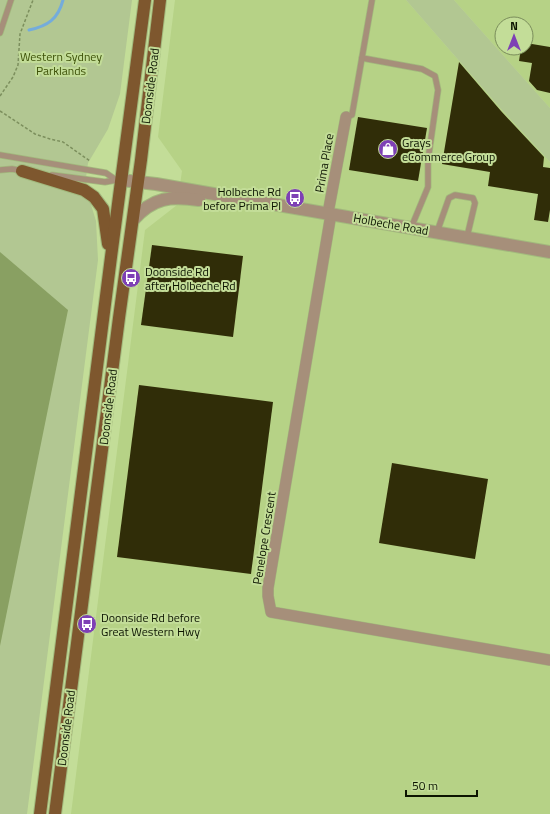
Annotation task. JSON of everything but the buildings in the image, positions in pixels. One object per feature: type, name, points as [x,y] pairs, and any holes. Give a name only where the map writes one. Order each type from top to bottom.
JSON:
[{"type":"main road","name":"Doonside Road","points":[[40,814],[111,257],[118,180],[145,0]]},
{"type":"main road","name":"Doonside Road","points":[[55,814],[138,182],[160,0]]},
{"type":"main road","points":[[22,171],[84,190],[96,199],[105,214],[111,257]]},
{"type":"street","name":"Prima Place","points":[[330,214],[346,117]]},
{"type":"street","name":"Holbeche Road","points":[[118,180],[138,182],[550,252]]},
{"type":"street","name":"Holbeche Road","points":[[133,220],[143,209],[148,206],[171,198],[187,198],[209,201],[232,198]]},
{"type":"street","name":"Penelope Crescent","points":[[330,214],[268,588],[271,612],[550,660]]},
{"type":"lane","points":[[0,33],[11,0]]},
{"type":"lane","points":[[346,117],[352,114],[372,0]]},
{"type":"lane","points":[[362,58],[422,69],[435,76],[438,90],[428,160],[428,187],[410,228]]},
{"type":"lane","points":[[0,155],[106,173],[118,180]]},
{"type":"lane","points":[[0,170],[12,169],[86,181],[105,182],[118,180]]},
{"type":"lane","points":[[437,232],[449,198],[454,195],[472,198],[475,203],[467,237]]},
{"type":"path","points":[[0,96],[13,77],[18,65],[20,34],[33,0]]},
{"type":"path","points":[[0,111],[35,134],[63,142],[90,161]]},
{"type":"shaded area","points":[[175,0],[406,0],[501,109],[550,162],[550,814],[71,814],[145,230],[177,205],[182,171],[158,137]]},
{"type":"shaded area","points":[[454,0],[550,0],[550,108],[504,56],[534,56],[534,16],[494,16],[494,45]]},
{"type":"shaded area","points":[[0,252],[68,310],[0,646]]},
{"type":"green space","name":"Western Sydney Parklands","points":[[0,0],[132,0],[120,94],[108,129],[88,163],[85,185],[96,221],[98,260],[27,814],[0,814]]},
{"type":"green space","points":[[406,0],[454,0],[494,45],[494,56],[504,56],[550,108],[550,162],[501,109]]},
{"type":"waterway","points":[[29,30],[47,24],[51,21],[61,7],[63,0]]},
{"type":"place","name":"Grays eCommerce Group","points":[[388,149]]},
{"type":"place","name":"Holbeche Rd before Prima Pl","points":[[295,198]]},
{"type":"place","name":"Doonside Rd after Holbeche Rd","points":[[131,278]]},
{"type":"place","name":"Doonside Rd before Great Western Hwy","points":[[87,624]]}]
